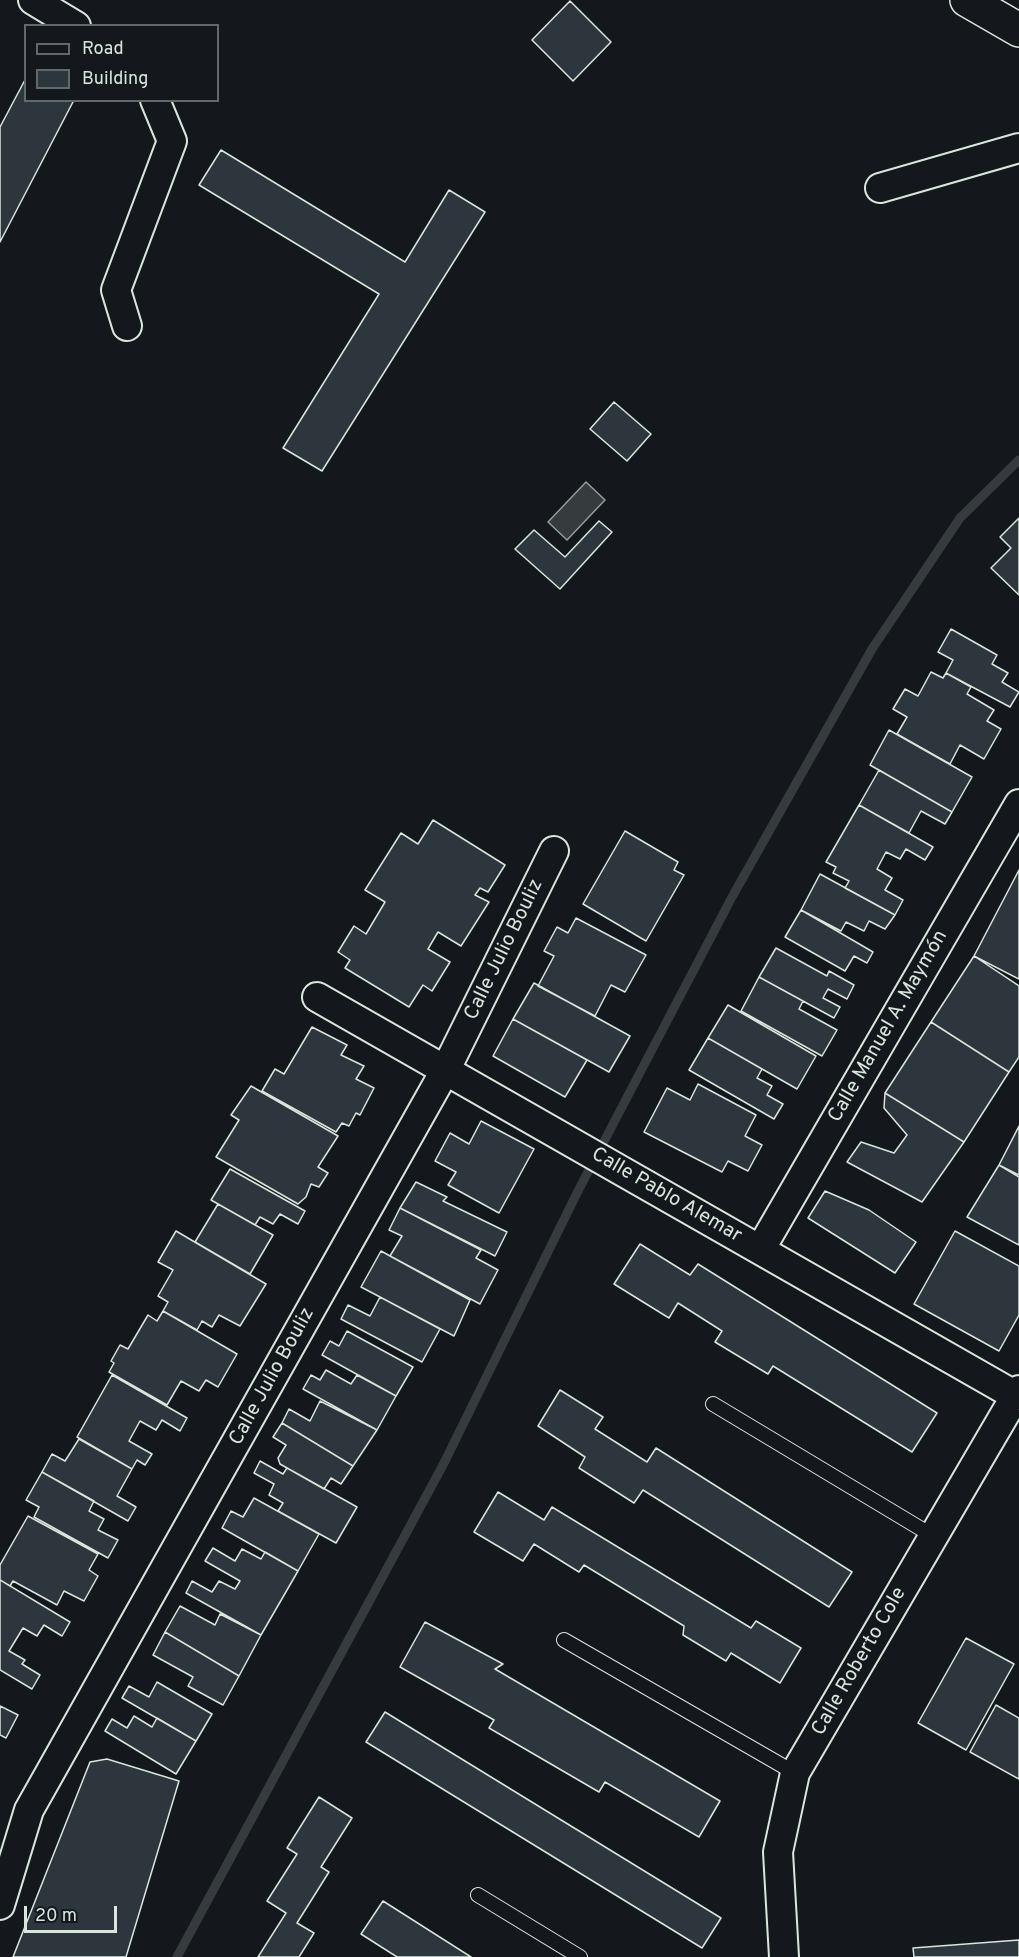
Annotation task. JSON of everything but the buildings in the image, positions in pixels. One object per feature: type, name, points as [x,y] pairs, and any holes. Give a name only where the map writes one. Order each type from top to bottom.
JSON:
[{"type":"street","points":[[33,0],[73,24]]},
{"type":"street","points":[[966,0],[1019,30]]},
{"type":"street","points":[[127,326],[116,290],[172,141],[156,102]]},
{"type":"street","points":[[880,189],[1019,148]]},
{"type":"street","name":"Calle Manuel A. Maymón","points":[[760,1250],[1019,804]]},
{"type":"street","name":"Calle Julio Bouliz","points":[[0,1905],[29,1810],[446,1069],[554,851]]},
{"type":"street","name":"Calle Pablo Alemar","points":[[317,997],[760,1250],[1017,1393]]},
{"type":"street","name":"Calle Roberto Cole","points":[[784,1957],[778,1852],[795,1773],[1017,1393]]},
{"type":"lane","points":[[713,1404],[933,1536]]},
{"type":"lane","points":[[564,1640],[795,1773]]},
{"type":"lane","points":[[478,1895],[580,1957]]},
{"type":"shaded area","points":[[586,482],[605,500],[567,540],[548,522]]},
{"type":"waterway","points":[[177,1957],[443,1465],[578,1191],[732,897],[872,649],[960,518],[1019,460]]}]
